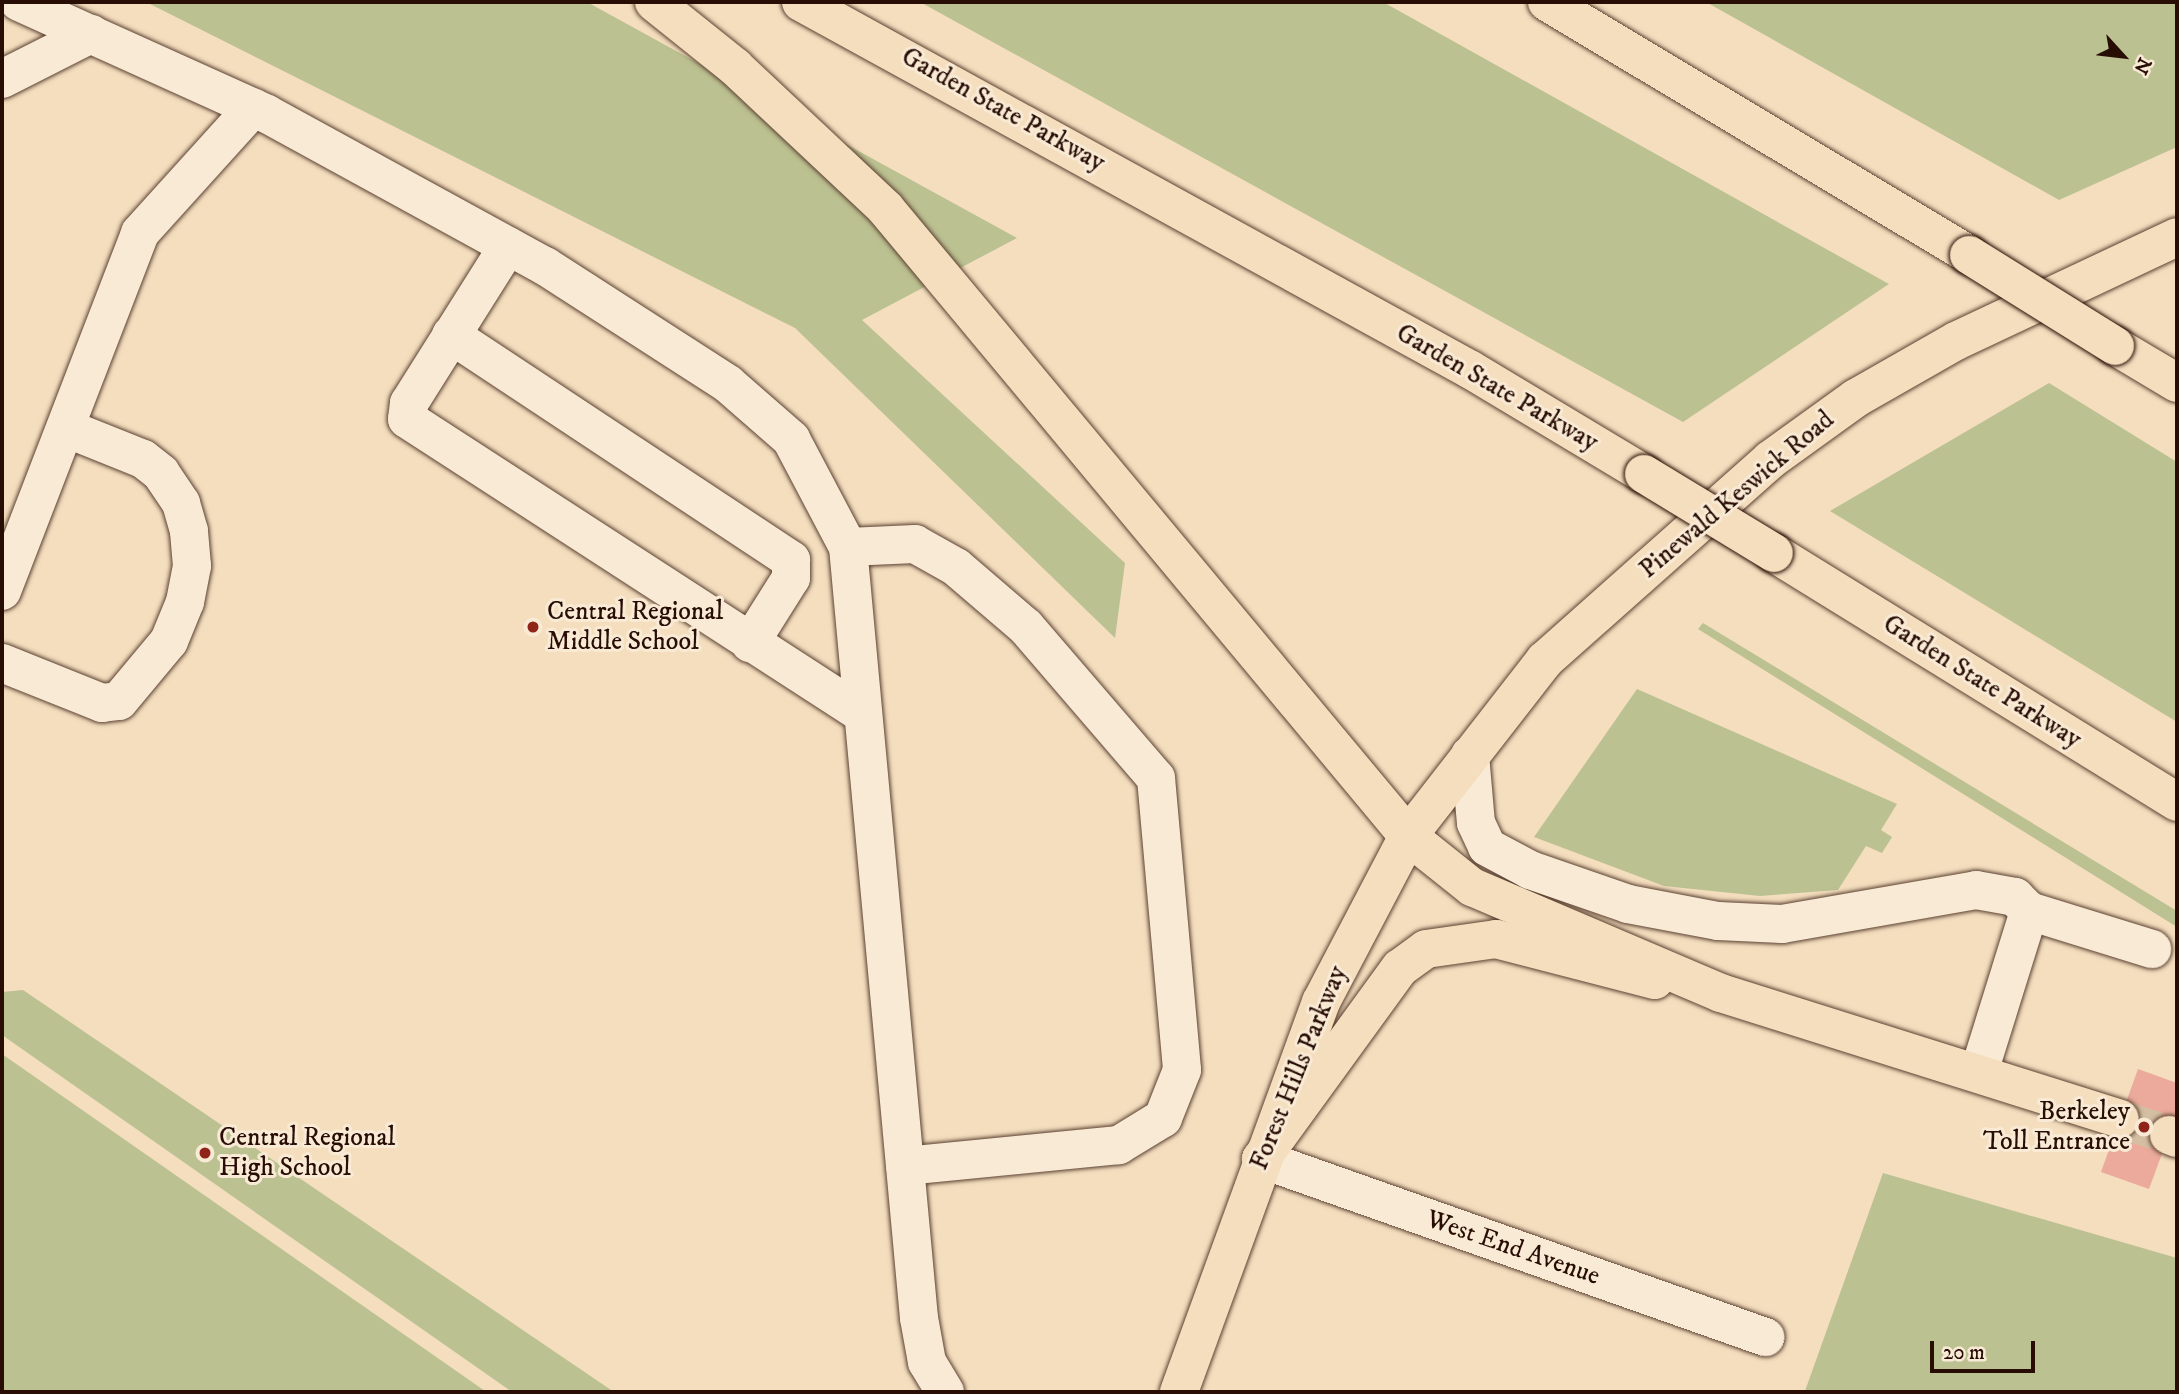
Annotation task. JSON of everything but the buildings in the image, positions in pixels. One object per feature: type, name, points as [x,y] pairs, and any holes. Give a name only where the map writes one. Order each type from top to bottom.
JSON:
[{"type":"main road","points":[[654,2],[735,67],[885,208],[1408,836],[1493,899],[1721,993],[1979,1072],[2120,1119]]},
{"type":"main road","name":"Garden State Parkway","points":[[801,2],[1471,370],[2177,802]]},
{"type":"main road","points":[[1546,2],[2177,383]]},
{"type":"main road","name":"Pinewald Keswick Road","points":[[1513,698],[1545,660],[1770,460],[1856,398],[1956,341],[2177,237]]},
{"type":"main road","name":"Forest Hills Parkway","points":[[1179,1392],[1261,1160],[1321,1002],[1408,836],[1513,698]]},
{"type":"main road","points":[[1261,1160],[1400,968],[1426,949],[1496,939],[1593,968],[1721,993]]},
{"type":"street","points":[[19,2],[253,108],[508,246],[728,384],[791,439],[848,547],[861,713],[919,1318],[928,1362],[945,1392]]},
{"type":"street","points":[[2,79],[91,34]]},
{"type":"street","points":[[2,591],[140,233],[253,108]]},
{"type":"street","points":[[508,246],[405,411],[413,425],[861,713]]},
{"type":"street","points":[[451,335],[791,560],[791,578],[750,643]]},
{"type":"street","points":[[2,663],[102,703],[119,701],[169,641],[185,602],[192,566],[189,531],[181,503],[161,474],[143,459],[66,428]]},
{"type":"street","points":[[848,547],[915,544],[956,567],[1026,627],[1156,778],[1182,1069],[1163,1118],[1119,1144],[905,1166]]},
{"type":"street","points":[[1470,755],[1476,823],[1487,848],[1530,870],[1628,904],[1717,922],[1782,923],[1976,890],[2015,898],[2029,911],[2152,949]]},
{"type":"street","points":[[1979,1072],[2029,911]]},
{"type":"street","name":"West End Avenue","points":[[1261,1160],[1765,1337]]},
{"type":"green space","points":[[146,2],[587,2],[1017,238],[862,320],[1125,563],[1115,638],[795,328]]},
{"type":"green space","points":[[920,2],[1383,2],[1889,284],[1683,422]]},
{"type":"green space","points":[[1706,2],[2177,2],[2177,147],[2059,200]]},
{"type":"green space","points":[[2049,383],[2177,462],[2177,722],[1830,511]]},
{"type":"green space","points":[[1703,623],[2177,911],[2177,927],[1698,629]]},
{"type":"green space","points":[[1637,689],[1897,804],[1881,830],[1892,837],[1882,853],[1866,846],[1838,890],[1760,896],[1664,886],[1534,837]]},
{"type":"green space","points":[[23,990],[614,1392],[512,1392],[2,1035],[2,992]]},
{"type":"green space","points":[[2,1054],[485,1391],[485,1392],[2,1392]]},
{"type":"green space","points":[[1883,1173],[2177,1258],[2177,1392],[1792,1392],[1805,1391]]},
{"type":"tunnel","points":[[2120,1119],[2169,1135]]},
{"type":"place","name":"Central Regional Middle School","points":[[533,627]]},
{"type":"place","name":"Berkeley Toll Entrance","points":[[2144,1127]]},
{"type":"place","name":"Central Regional High School","points":[[205,1153]]}]
